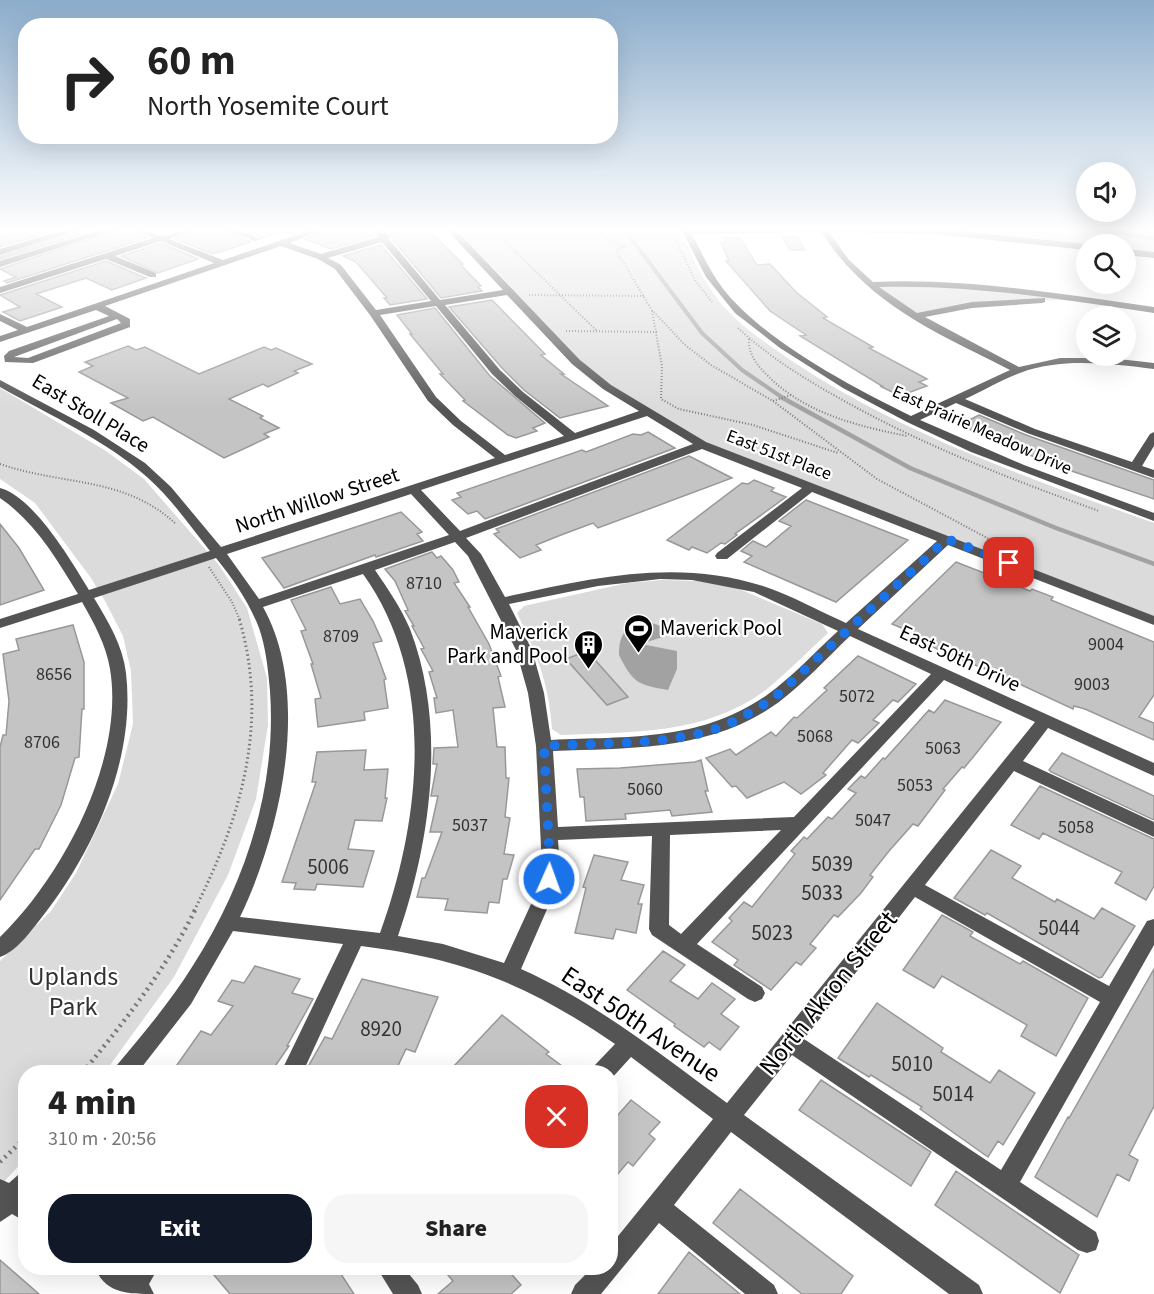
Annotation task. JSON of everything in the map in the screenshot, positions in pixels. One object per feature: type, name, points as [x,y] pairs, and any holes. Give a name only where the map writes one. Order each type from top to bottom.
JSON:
[{"type":"street","points":[[0,339],[145,289]]},
{"type":"street","points":[[356,289],[432,399],[457,423],[503,459]]},
{"type":"street","points":[[428,289],[496,372],[519,394],[573,437]]},
{"type":"street","name":"East 51st Place","points":[[506,289],[576,362],[607,387],[646,413],[702,445],[1154,621]]},
{"type":"street","name":"East Prairie Meadow Drive","points":[[719,289],[772,339],[828,376],[910,420],[1016,466],[1154,517]]},
{"type":"street","points":[[878,289],[917,316],[1018,370]]},
{"type":"street","points":[[1002,289],[1154,310]]},
{"type":"street","points":[[374,313],[508,292]]},
{"type":"street","points":[[917,316],[972,305],[1016,301],[1058,300],[1102,303]]},
{"type":"street","points":[[96,306],[117,316],[127,321],[126,325],[29,361],[9,360],[9,356],[13,353],[117,316]]},
{"type":"street","points":[[0,317],[26,330]]},
{"type":"street","points":[[910,420],[1018,370],[1060,362],[1110,361],[1154,366]]},
{"type":"street","name":"East Stoll Place","points":[[0,383],[111,446],[141,466],[170,493],[256,605],[271,643],[279,696],[280,744],[269,804],[255,859],[228,923],[200,972],[130,1065]]},
{"type":"street","points":[[955,399],[1031,431],[1154,474]]},
{"type":"street","name":"North Willow Street","points":[[0,624],[646,413]]},
{"type":"street","points":[[1135,467],[1154,436]]},
{"type":"street","points":[[256,605],[367,569],[591,490],[702,445]]},
{"type":"street","points":[[722,556],[811,487]]},
{"type":"street","points":[[413,489],[474,554],[524,650],[536,693],[544,746],[550,867],[546,891],[509,972]]},
{"type":"street","points":[[0,492],[41,526],[86,597],[106,633],[118,672],[120,699],[118,728],[112,758],[94,810],[65,867],[31,917],[0,948]]},
{"type":"street","points":[[544,746],[671,738],[710,731],[748,715],[775,697],[947,539]]},
{"type":"street","points":[[367,569],[389,600],[404,637],[417,684],[423,743],[420,801],[408,873],[386,943]]},
{"type":"street","name":"East 50th Drive","points":[[501,602],[611,579],[652,574],[714,577],[759,589],[1154,770]]},
{"type":"street","points":[[683,945],[941,673]]},
{"type":"street","name":"North Akron Street","points":[[618,1257],[1046,720]]},
{"type":"street","points":[[1012,763],[1154,830]]},
{"type":"street","points":[[549,834],[799,823]]},
{"type":"street","points":[[660,829],[659,929],[755,993]]},
{"type":"street","points":[[913,887],[1113,999]]},
{"type":"street","name":"East 50th Avenue","points":[[228,923],[386,943],[444,953],[509,972],[566,1002],[630,1043],[970,1294]]},
{"type":"street","points":[[1005,1186],[1154,927]]},
{"type":"street","points":[[295,1065],[355,939]]},
{"type":"street","points":[[790,1042],[1087,1241]]},
{"type":"street","points":[[610,1065],[630,1043]]},
{"type":"street","points":[[658,1207],[765,1294]]},
{"type":"street","points":[[123,1275],[139,1282]]},
{"type":"street","name":"North Akron Street","points":[[584,1294],[602,1275]]},
{"type":"path","points":[[553,289],[597,331]]},
{"type":"path","points":[[640,289],[651,309],[657,332],[663,384],[662,399],[665,403],[678,409],[745,422],[777,431],[842,454]]},
{"type":"path","points":[[526,295],[644,296]]},
{"type":"path","points":[[651,309],[684,344],[711,366],[775,400],[842,454],[921,505],[1011,550]]},
{"type":"path","points":[[561,331],[657,332]]},
{"type":"path","points":[[749,339],[748,345],[757,363],[773,382],[790,395],[834,417],[909,436]]},
{"type":"path","points":[[775,400],[790,395]]},
{"type":"path","points":[[0,464],[50,478],[118,489],[129,493],[150,501],[168,515],[181,530]]},
{"type":"path","points":[[89,1065],[147,993],[219,862],[240,805],[252,748],[254,696],[250,660],[238,614],[203,558]]},
{"type":"path","points":[[0,1162],[18,1145]]},
{"type":"green space","points":[[513,289],[711,289],[725,309],[771,347],[832,386],[876,410],[966,452],[1154,523],[1154,617],[702,442],[615,390],[587,367]]},
{"type":"green space","points":[[878,289],[986,289],[1102,303],[1058,300],[1016,301],[917,316]]},
{"type":"green space","name":"Uplands Park","points":[[0,388],[106,451],[144,479],[219,565],[247,608],[267,678],[268,725],[256,799],[228,875],[174,977],[110,1065],[18,1065],[18,1167],[0,1186],[0,961],[51,911],[76,873],[118,784],[133,724],[131,671],[123,636],[105,601],[91,578],[35,503],[0,479]]},
{"type":"green space","points":[[662,580],[697,581],[732,586],[822,624],[828,633],[767,689],[744,704],[719,715],[694,723],[642,731],[561,735],[552,729],[545,683],[517,613],[524,606],[627,583]]},
{"type":"shaded area","name":"Maverick Pool","points":[[640,622],[657,625],[672,634],[647,642],[646,645],[677,651],[677,669],[668,690],[637,681],[628,672],[619,655],[623,634]]},
{"type":"building","points":[[18,289],[50,289],[36,294],[62,307],[20,321],[3,312],[20,307],[0,295]]},
{"type":"building","points":[[380,289],[419,289],[427,299],[390,305],[384,298],[387,298]]},
{"type":"building","points":[[434,289],[482,291],[441,298]]},
{"type":"building","points":[[751,289],[794,289],[827,317],[823,318],[873,347],[869,348],[927,379],[919,382],[927,386],[900,396],[800,336],[806,335],[770,311]]},
{"type":"building","points":[[492,300],[545,354],[541,355],[564,374],[561,374],[608,406],[560,418],[524,390],[449,307]]},
{"type":"building","points":[[435,308],[490,376],[545,423],[533,428],[537,431],[516,438],[508,435],[463,401],[465,400],[440,374],[443,374],[397,315]]},
{"type":"building","points":[[128,346],[136,350],[145,347],[199,374],[264,347],[271,350],[276,348],[312,364],[294,371],[298,373],[268,387],[263,384],[229,399],[263,416],[260,418],[279,428],[264,434],[269,437],[224,458],[153,417],[143,421],[111,403],[128,398],[79,372],[93,366],[85,362]]},
{"type":"building","points":[[979,415],[1026,435],[1154,480],[1154,499],[1051,464],[959,425]]},
{"type":"building","points":[[648,432],[675,448],[485,519],[477,511],[468,514],[452,500],[461,497],[457,493],[582,450],[586,452],[633,434],[641,435]]},
{"type":"building","points":[[689,456],[732,478],[598,528],[593,523],[561,535],[536,545],[541,550],[520,558],[494,534],[499,532],[496,529]]},
{"type":"building","points":[[754,480],[774,488],[771,491],[786,497],[735,534],[737,535],[725,544],[721,543],[707,553],[692,547],[689,550],[667,540],[742,483],[748,484]]},
{"type":"building","points":[[806,500],[908,540],[836,602],[744,562],[752,556],[741,551],[753,541],[766,547],[791,526],[779,521]]},
{"type":"building","points":[[401,512],[422,532],[417,534],[423,541],[376,557],[375,555],[284,588],[262,558]]},
{"type":"building","points":[[0,524],[19,548],[44,590],[0,605]]},
{"type":"building","points":[[432,552],[437,558],[441,556],[453,570],[459,582],[454,583],[470,607],[468,607],[489,644],[501,676],[498,677],[505,707],[493,708],[497,747],[505,747],[506,778],[509,778],[505,817],[510,818],[504,854],[514,855],[507,879],[503,879],[499,903],[489,902],[487,913],[445,910],[448,899],[417,897],[422,878],[425,878],[442,832],[430,832],[438,796],[431,796],[437,764],[433,764],[434,748],[458,747],[453,710],[436,713],[434,698],[437,698],[429,672],[433,671],[421,649],[424,648],[405,611],[408,610],[395,581],[385,569]]},
{"type":"building","points":[[956,562],[1030,591],[1032,589],[1053,597],[1051,600],[1154,642],[1154,695],[1139,717],[1154,723],[1154,740],[1085,709],[1074,706],[1073,709],[996,673],[954,657],[933,647],[937,643],[892,624]]},
{"type":"building","points":[[331,587],[340,604],[360,599],[373,621],[382,641],[373,643],[386,679],[384,680],[388,708],[364,712],[365,720],[318,727],[315,699],[321,698],[311,664],[313,664],[301,631],[306,630],[291,600]]},
{"type":"building","points":[[73,625],[84,662],[84,709],[82,709],[79,757],[75,758],[61,805],[39,849],[35,849],[0,900],[0,747],[3,735],[6,735],[9,701],[3,654],[19,650],[16,639]]},
{"type":"building","name":"Maverick Park and Pool","points":[[587,651],[628,697],[607,705],[566,659]]},
{"type":"building","points":[[858,656],[916,684],[898,702],[893,700],[873,720],[879,723],[858,743],[852,740],[823,773],[826,775],[801,794],[784,782],[747,798],[736,786],[732,787],[706,758],[730,749],[736,755],[771,732],[776,736],[794,717],[797,718],[827,690],[824,688]]},
{"type":"building","points":[[945,700],[1001,722],[964,768],[962,767],[943,789],[945,790],[918,826],[913,824],[889,851],[870,875],[873,877],[861,893],[838,917],[834,915],[810,944],[816,948],[801,965],[796,962],[771,990],[734,965],[738,960],[712,942],[732,921],[729,918],[744,902],[752,907],[795,854],[791,851],[804,837],[807,839],[828,817],[832,819],[856,793],[848,789],[861,776],[865,778],[883,758],[885,759],[929,710],[934,713]]},
{"type":"building","points":[[366,750],[364,770],[388,769],[385,798],[387,798],[382,821],[355,820],[348,849],[374,851],[363,887],[317,884],[315,890],[294,889],[296,883],[282,882],[316,782],[312,782],[317,752]]},
{"type":"building","points":[[1062,753],[1154,796],[1154,820],[1051,772],[1049,770]]},
{"type":"building","points":[[701,760],[708,791],[705,791],[712,812],[672,816],[670,810],[625,814],[626,819],[586,821],[584,797],[580,797],[577,769],[620,768]]},
{"type":"building","points":[[1040,786],[1154,839],[1154,886],[1146,900],[1115,883],[1122,872],[1043,833],[1039,839],[1011,825]]},
{"type":"building","points":[[991,850],[1021,866],[1012,878],[1055,902],[1057,899],[1094,919],[1102,908],[1135,926],[1102,977],[1099,978],[987,913],[985,915],[954,898]]},
{"type":"building","points":[[594,855],[628,862],[621,880],[644,885],[638,904],[642,904],[636,933],[616,929],[613,939],[575,933],[586,888],[583,887]]},
{"type":"building","points":[[942,915],[973,932],[970,936],[1020,964],[1023,961],[1088,998],[1056,1056],[1021,1036],[1027,1025],[942,976],[934,988],[903,970]]},
{"type":"building","points":[[663,951],[685,965],[670,981],[698,999],[712,983],[735,999],[721,1014],[739,1027],[720,1050],[709,1042],[704,1047],[627,990]]},
{"type":"building","points":[[255,966],[300,979],[292,993],[313,999],[287,1046],[289,1046],[276,1065],[177,1065],[201,1031],[211,1035],[233,1006],[218,1001],[232,980],[244,983]]},
{"type":"building","points":[[1154,969],[1154,1106],[1129,1155],[1138,1160],[1129,1181],[1117,1174],[1097,1217],[1035,1177]]},
{"type":"building","points":[[362,979],[438,997],[415,1052],[406,1049],[398,1065],[309,1065],[325,1037],[332,1039]]},
{"type":"building","points":[[877,1003],[943,1048],[941,1052],[990,1083],[999,1070],[1035,1093],[1003,1145],[998,1141],[988,1157],[920,1109],[922,1107],[871,1075],[869,1077],[838,1058]]},
{"type":"building","points":[[502,1015],[549,1052],[546,1054],[561,1065],[455,1065]]},
{"type":"building","points":[[821,1080],[931,1152],[911,1186],[799,1110]]},
{"type":"building","points":[[631,1100],[660,1122],[649,1134],[655,1139],[633,1166],[628,1162],[618,1174],[618,1115]]},
{"type":"building","points":[[956,1171],[1079,1255],[1060,1293],[935,1205]]},
{"type":"building","points":[[740,1189],[853,1276],[841,1294],[802,1294],[713,1223]]},
{"type":"building","points":[[689,1252],[740,1294],[658,1294]]},
{"type":"building","points":[[0,1260],[39,1294],[0,1294]]},
{"type":"building","points":[[214,1275],[342,1275],[354,1294],[230,1294]]},
{"type":"building","points":[[448,1275],[512,1275],[521,1285],[511,1294],[438,1294],[453,1281]]},
{"type":"waterway","points":[[669,289],[702,333],[742,370],[783,398]]},
{"type":"waterway","points":[[781,397],[910,468],[1056,528],[1154,564]]},
{"type":"place","name":"Maverick Pool","points":[[639,654]]},
{"type":"place","name":"Maverick Park and Pool","points":[[589,670]]},
{"type":"route","points":[[549,879],[544,746],[671,738],[710,731],[748,715],[775,697],[947,539],[1009,563]]}]
